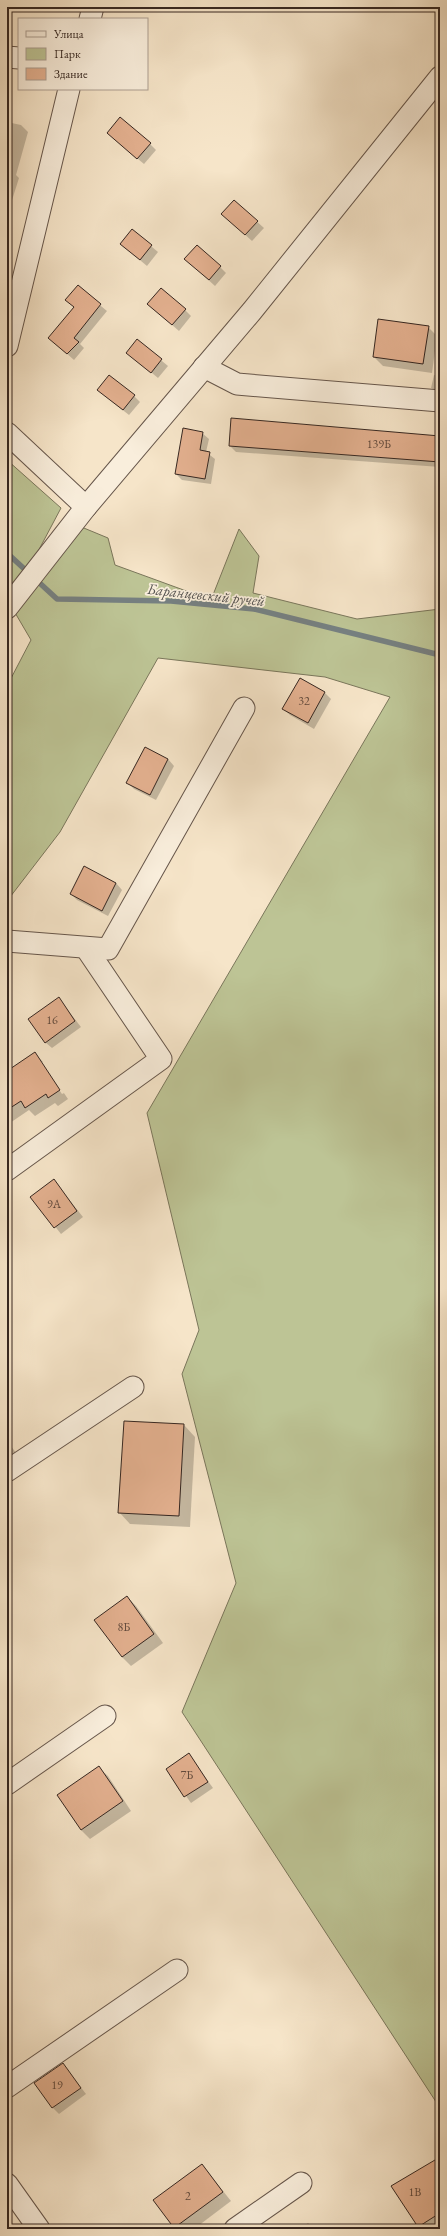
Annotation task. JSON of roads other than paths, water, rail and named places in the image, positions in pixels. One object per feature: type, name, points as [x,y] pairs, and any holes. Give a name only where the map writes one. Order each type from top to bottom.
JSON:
[{"type":"lane","points":[[90,18],[93,7]]},
{"type":"lane","points":[[7,57],[18,58]]},
{"type":"lane","points":[[7,608],[86,507],[262,299],[440,77]]},
{"type":"lane","points":[[7,346],[69,90]]},
{"type":"lane","points":[[204,367],[237,384],[440,402]]},
{"type":"lane","points":[[7,433],[86,507]]},
{"type":"lane","points":[[7,941],[108,949],[244,708]]},
{"type":"lane","points":[[7,1170],[161,1059],[86,948]]},
{"type":"lane","points":[[7,1471],[132,1387]]},
{"type":"lane","points":[[7,1784],[105,1716]]},
{"type":"lane","points":[[7,2087],[177,1970]]},
{"type":"lane","points":[[235,2229],[302,2183]]},
{"type":"lane","points":[[7,2184],[39,2229]]},
{"type":"waterway","name":"Баранцевский ручей","points":[[7,553],[57,599],[171,601],[254,609],[440,655]]}]
